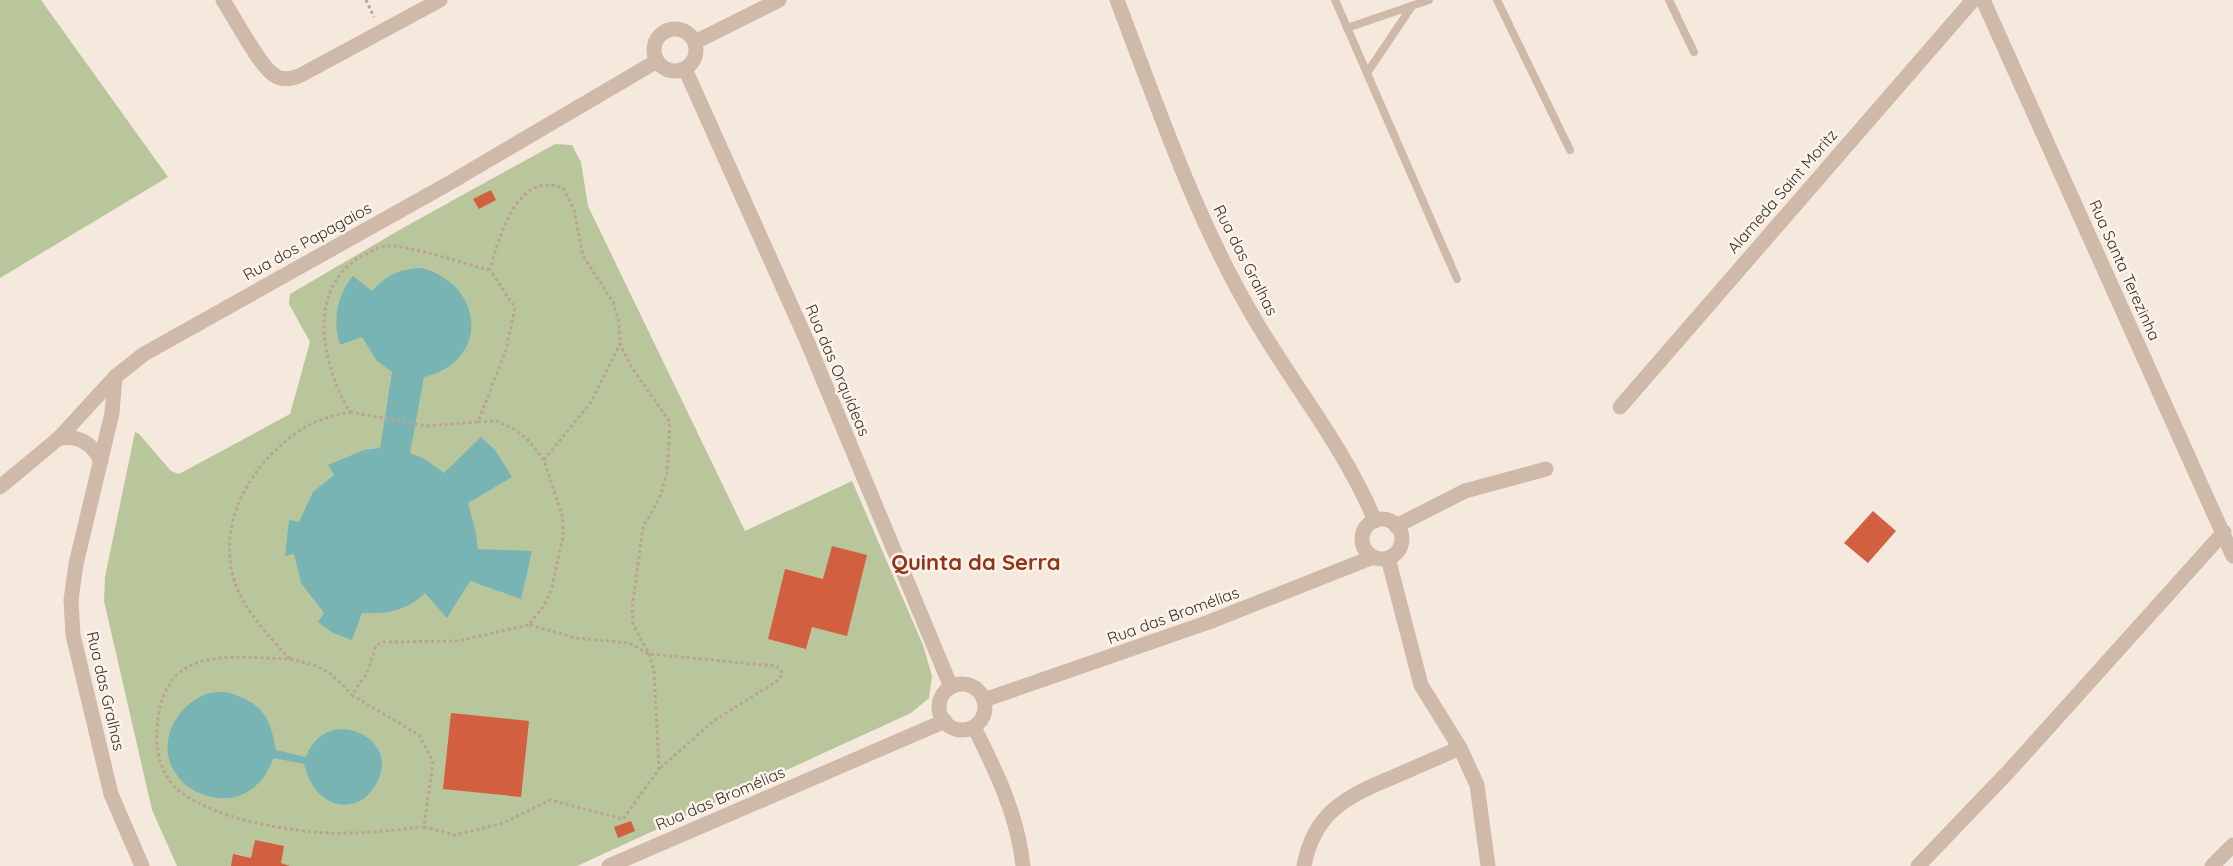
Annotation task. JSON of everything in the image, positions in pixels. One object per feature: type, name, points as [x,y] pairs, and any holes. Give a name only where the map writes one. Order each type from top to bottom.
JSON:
[{"type":"street","points":[[223,0],[264,64],[274,76],[285,79],[301,75],[440,0]]},
{"type":"street","points":[[695,42],[779,0]]},
{"type":"street","name":"Rua das Gralhas","points":[[1117,0],[1170,138],[1211,236],[1253,316],[1356,482],[1375,521]]},
{"type":"street","name":"Alameda Saint Moritz","points":[[1620,407],[1973,0]]},
{"type":"street","name":"Rua Santa Terezinha","points":[[1983,0],[2233,556]]},
{"type":"street","points":[[669,29],[685,30],[695,42],[695,57],[685,69],[670,70],[657,61],[654,46],[662,33],[669,29]]},
{"type":"street","name":"Rua dos Papagaios","points":[[0,487],[59,438],[115,377],[144,354],[446,185],[657,61]]},
{"type":"street","name":"Rua das Orquídeas","points":[[685,69],[807,341],[951,687]]},
{"type":"street","name":"Rua das Gralhas","points":[[115,377],[112,413],[75,564],[71,600],[73,635],[111,794],[142,866]]},
{"type":"street","points":[[59,438],[69,437],[86,442],[92,446],[101,461]]},
{"type":"street","points":[[1396,526],[1465,491],[1546,469]]},
{"type":"street","points":[[1381,558],[1400,548],[1402,540],[1396,526],[1390,521],[1375,521],[1364,531],[1363,546],[1381,558],[1421,685],[1460,748],[1478,785],[1488,866]]},
{"type":"street","points":[[1918,866],[2009,771],[2224,532]]},
{"type":"street","name":"Rua das Bromélias","points":[[984,700],[1209,622],[1381,558]]},
{"type":"street","points":[[966,685],[974,688],[984,700],[984,715],[974,727],[958,729],[945,722],[939,707],[941,699],[951,687],[966,685]]},
{"type":"street","name":"Rua das Bromélias","points":[[609,866],[945,722]]},
{"type":"street","points":[[974,727],[998,774],[1014,819],[1023,866]]},
{"type":"street","points":[[1304,866],[1314,834],[1331,810],[1341,801],[1460,748]]},
{"type":"street","points":[[2212,866],[2233,845]]},
{"type":"lane","points":[[1335,0],[1457,279]]},
{"type":"lane","points":[[1347,28],[1429,0]]},
{"type":"lane","points":[[1497,0],[1570,150]]},
{"type":"lane","points":[[1670,0],[1694,52]]},
{"type":"lane","points":[[1367,73],[1412,6]]},
{"type":"path","points":[[490,270],[502,226],[534,186],[551,183],[564,188],[574,210],[583,256],[613,302],[619,322],[620,344],[632,368],[670,422],[667,473],[660,497],[643,527],[632,609],[633,624],[649,654],[654,671],[659,770]]},
{"type":"path","points":[[350,412],[331,373],[326,347],[326,320],[330,289],[341,270],[366,254],[387,246],[490,270],[514,308],[506,350],[478,422]]},
{"type":"path","points":[[544,460],[591,402],[620,344]]},
{"type":"path","points":[[290,659],[244,603],[233,578],[230,555],[232,516],[243,494],[267,460],[313,423],[350,412],[426,426],[497,421],[514,429],[528,440],[544,460],[563,518],[563,537],[551,591],[543,607],[529,625]]},
{"type":"path","points":[[352,695],[367,673],[376,645],[382,642],[457,641],[529,625],[576,638],[629,643],[649,654],[776,666],[783,673],[777,681],[715,720],[659,770],[623,819],[550,800],[503,823],[455,835],[423,827],[332,833],[267,824],[209,808],[176,788],[160,763],[156,732],[159,703],[179,670],[207,658],[290,659],[319,665],[338,679],[352,695],[419,735],[433,762],[423,827]]},
{"type":"green space","points":[[0,0],[41,0],[168,177],[0,278]]},
{"type":"green space","points":[[555,144],[572,145],[581,162],[588,206],[745,531],[852,481],[923,645],[932,676],[929,698],[911,713],[577,866],[177,866],[152,810],[104,601],[105,577],[135,432],[171,471],[179,474],[290,414],[310,342],[289,304],[290,294],[401,229]]},
{"type":"water","points":[[422,268],[443,277],[458,291],[468,306],[471,324],[469,341],[460,356],[445,369],[424,377],[410,453],[425,459],[444,473],[481,437],[495,450],[512,477],[468,503],[478,549],[532,551],[521,599],[470,581],[447,618],[425,593],[404,608],[380,613],[362,613],[352,640],[333,633],[318,622],[324,613],[301,583],[294,554],[285,556],[289,520],[299,522],[313,492],[334,475],[328,465],[364,450],[380,448],[392,372],[377,361],[362,337],[340,345],[336,318],[343,291],[353,276],[372,291],[383,280],[394,274]]},
{"type":"water","points":[[226,692],[248,700],[262,712],[271,728],[276,750],[306,757],[316,741],[329,732],[343,729],[358,732],[370,740],[379,751],[382,764],[373,789],[360,801],[350,804],[331,802],[323,797],[311,783],[304,764],[274,758],[260,782],[244,794],[234,797],[212,797],[192,789],[176,774],[170,763],[168,740],[171,728],[184,709],[193,701],[209,693]]},
{"type":"building","points":[[491,190],[496,200],[479,209],[473,199]]},
{"type":"building","points":[[1873,511],[1896,531],[1868,563],[1844,543]]},
{"type":"building","points":[[832,546],[867,555],[847,636],[812,627],[806,649],[768,639],[785,569],[823,579]]},
{"type":"building","points":[[451,713],[529,721],[521,797],[443,789]]},
{"type":"building","points":[[631,821],[635,831],[618,838],[614,827]]},
{"type":"building","points":[[255,840],[284,846],[281,863],[290,866],[231,866],[233,854],[251,858]]},
{"type":"district","name":"Quinta da Serra","points":[[976,562]]}]
